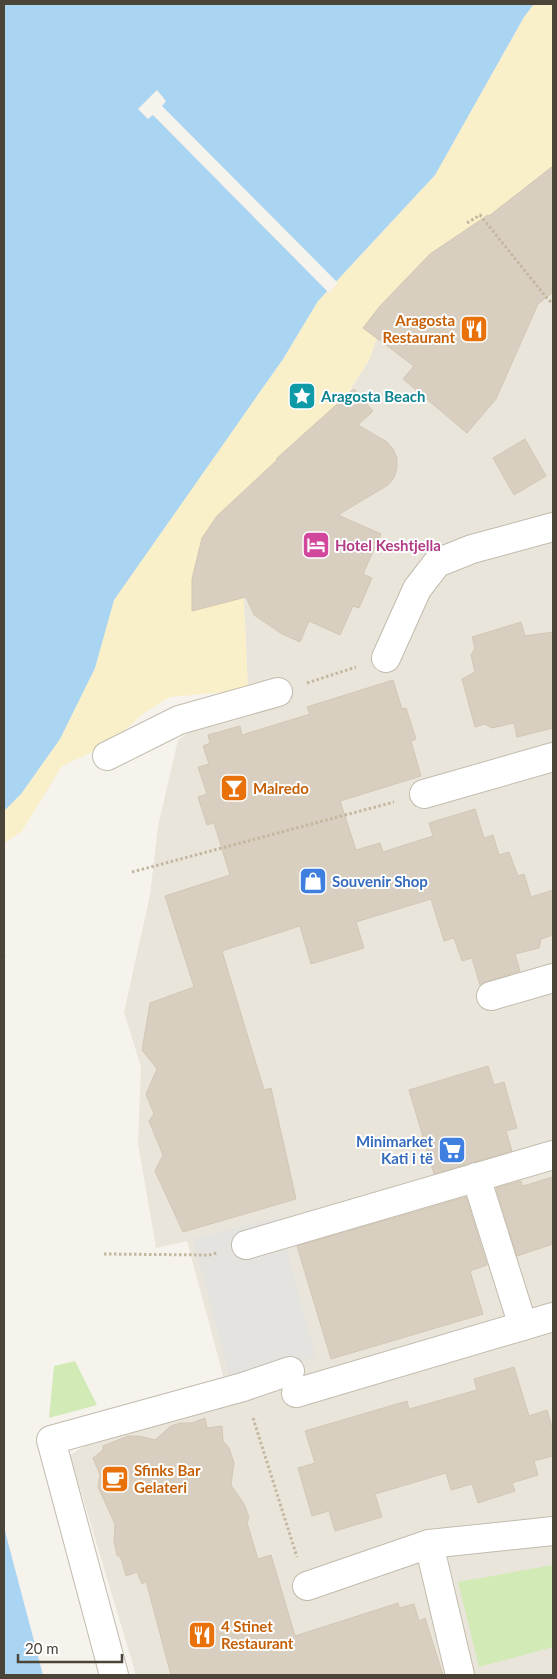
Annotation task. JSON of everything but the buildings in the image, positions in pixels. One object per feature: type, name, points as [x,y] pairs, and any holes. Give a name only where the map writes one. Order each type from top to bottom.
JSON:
[{"type":"street","points":[[386,658],[417,589],[437,563],[472,550],[553,527]]},
{"type":"street","points":[[107,756],[179,720],[278,692]]},
{"type":"street","points":[[424,794],[553,757]]},
{"type":"street","points":[[491,996],[553,978]]},
{"type":"street","points":[[246,1245],[553,1154]]},
{"type":"street","points":[[476,1177],[523,1326]]},
{"type":"street","points":[[114,1675],[51,1440],[243,1387],[293,1382],[553,1318]]},
{"type":"street","points":[[307,1586],[429,1544],[553,1532]]},
{"type":"street","points":[[429,1544],[460,1675]]},
{"type":"path","points":[[467,222],[480,215],[553,304]]},
{"type":"path","points":[[278,692],[386,658]]},
{"type":"path","points":[[132,872],[424,794]]},
{"type":"path","points":[[104,1254],[209,1255],[246,1245]]},
{"type":"path","points":[[243,1387],[307,1586]]},
{"type":"shaded area","points":[[553,166],[553,1675],[136,1675],[70,1455],[148,1407],[224,1379],[187,1241],[156,1248],[138,1144],[141,1067],[124,1012],[150,895],[158,826],[178,740],[248,690],[242,562],[369,360],[393,293],[430,255],[490,215]]},
{"type":"shaded area","points":[[278,1217],[316,1357],[230,1379],[193,1239]]},
{"type":"green space","points":[[75,1361],[97,1405],[49,1418],[54,1366]]},
{"type":"green space","points":[[553,1565],[553,1647],[479,1667],[458,1582]]},
{"type":"sand","name":"Aragosta Beach","points":[[534,4],[553,4],[553,166],[490,215],[430,255],[393,293],[369,360],[242,562],[248,690],[170,697],[144,713],[109,744],[62,766],[22,831],[4,843],[4,811],[21,794],[60,739],[95,668],[113,600],[283,359],[318,301],[435,175],[524,17]]},
{"type":"water","points":[[4,4],[534,4],[524,17],[435,175],[318,301],[283,359],[114,600],[95,668],[60,739],[21,794],[4,811]]},
{"type":"water","points":[[4,1526],[6,1535],[43,1675],[4,1675]]},
{"type":"pier","points":[[157,90],[166,101],[162,106],[338,283],[329,293],[153,115],[148,119],[138,109]]},
{"type":"place","name":"Aragosta Restaurant","points":[[474,329]]},
{"type":"place","name":"Aragosta Beach","points":[[302,396]]},
{"type":"place","name":"Hotel Keshtjella","points":[[316,545]]},
{"type":"place","name":"Malredo","points":[[234,788]]},
{"type":"place","name":"Souvenir Shop","points":[[313,881]]},
{"type":"place","name":"Minimarket Kati i të","points":[[452,1150]]},
{"type":"place","name":"Sfinks Bar Gelateri","points":[[115,1479]]},
{"type":"place","name":"4 Stinet Restaurant","points":[[202,1635]]}]
